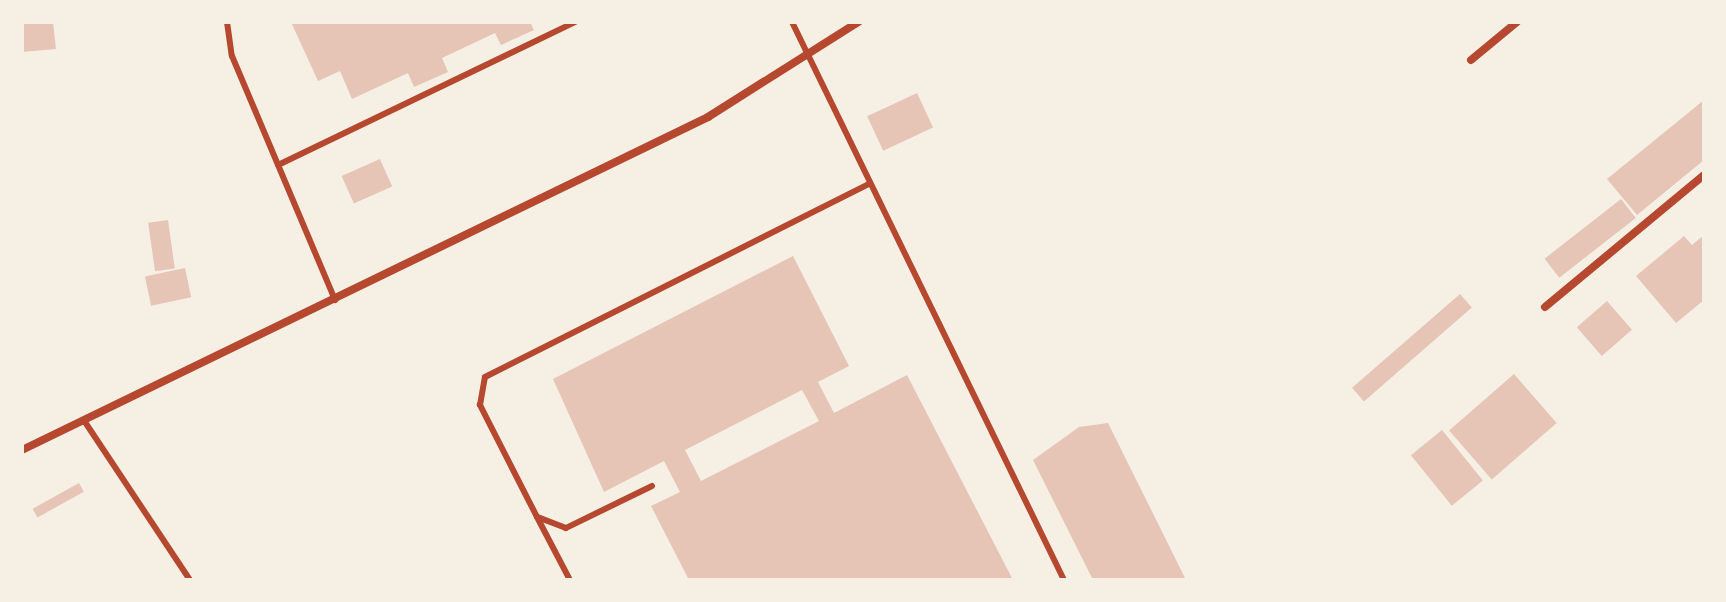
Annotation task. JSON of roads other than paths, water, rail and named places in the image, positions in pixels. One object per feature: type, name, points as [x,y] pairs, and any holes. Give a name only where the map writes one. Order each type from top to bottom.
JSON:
[{"type":"street","points":[[22,450],[708,117],[810,59],[858,22]]},
{"type":"street","points":[[1471,60],[1517,22]]},
{"type":"street","points":[[1545,307],[1704,175]]},
{"type":"lane","points":[[227,22],[232,56],[335,300]]},
{"type":"lane","points":[[278,165],[575,22]]},
{"type":"lane","points":[[792,22],[1064,580]]},
{"type":"lane","points":[[570,580],[480,405],[485,377],[870,183]]},
{"type":"lane","points":[[85,422],[190,580]]},
{"type":"lane","points":[[537,517],[566,528],[652,486]]}]
